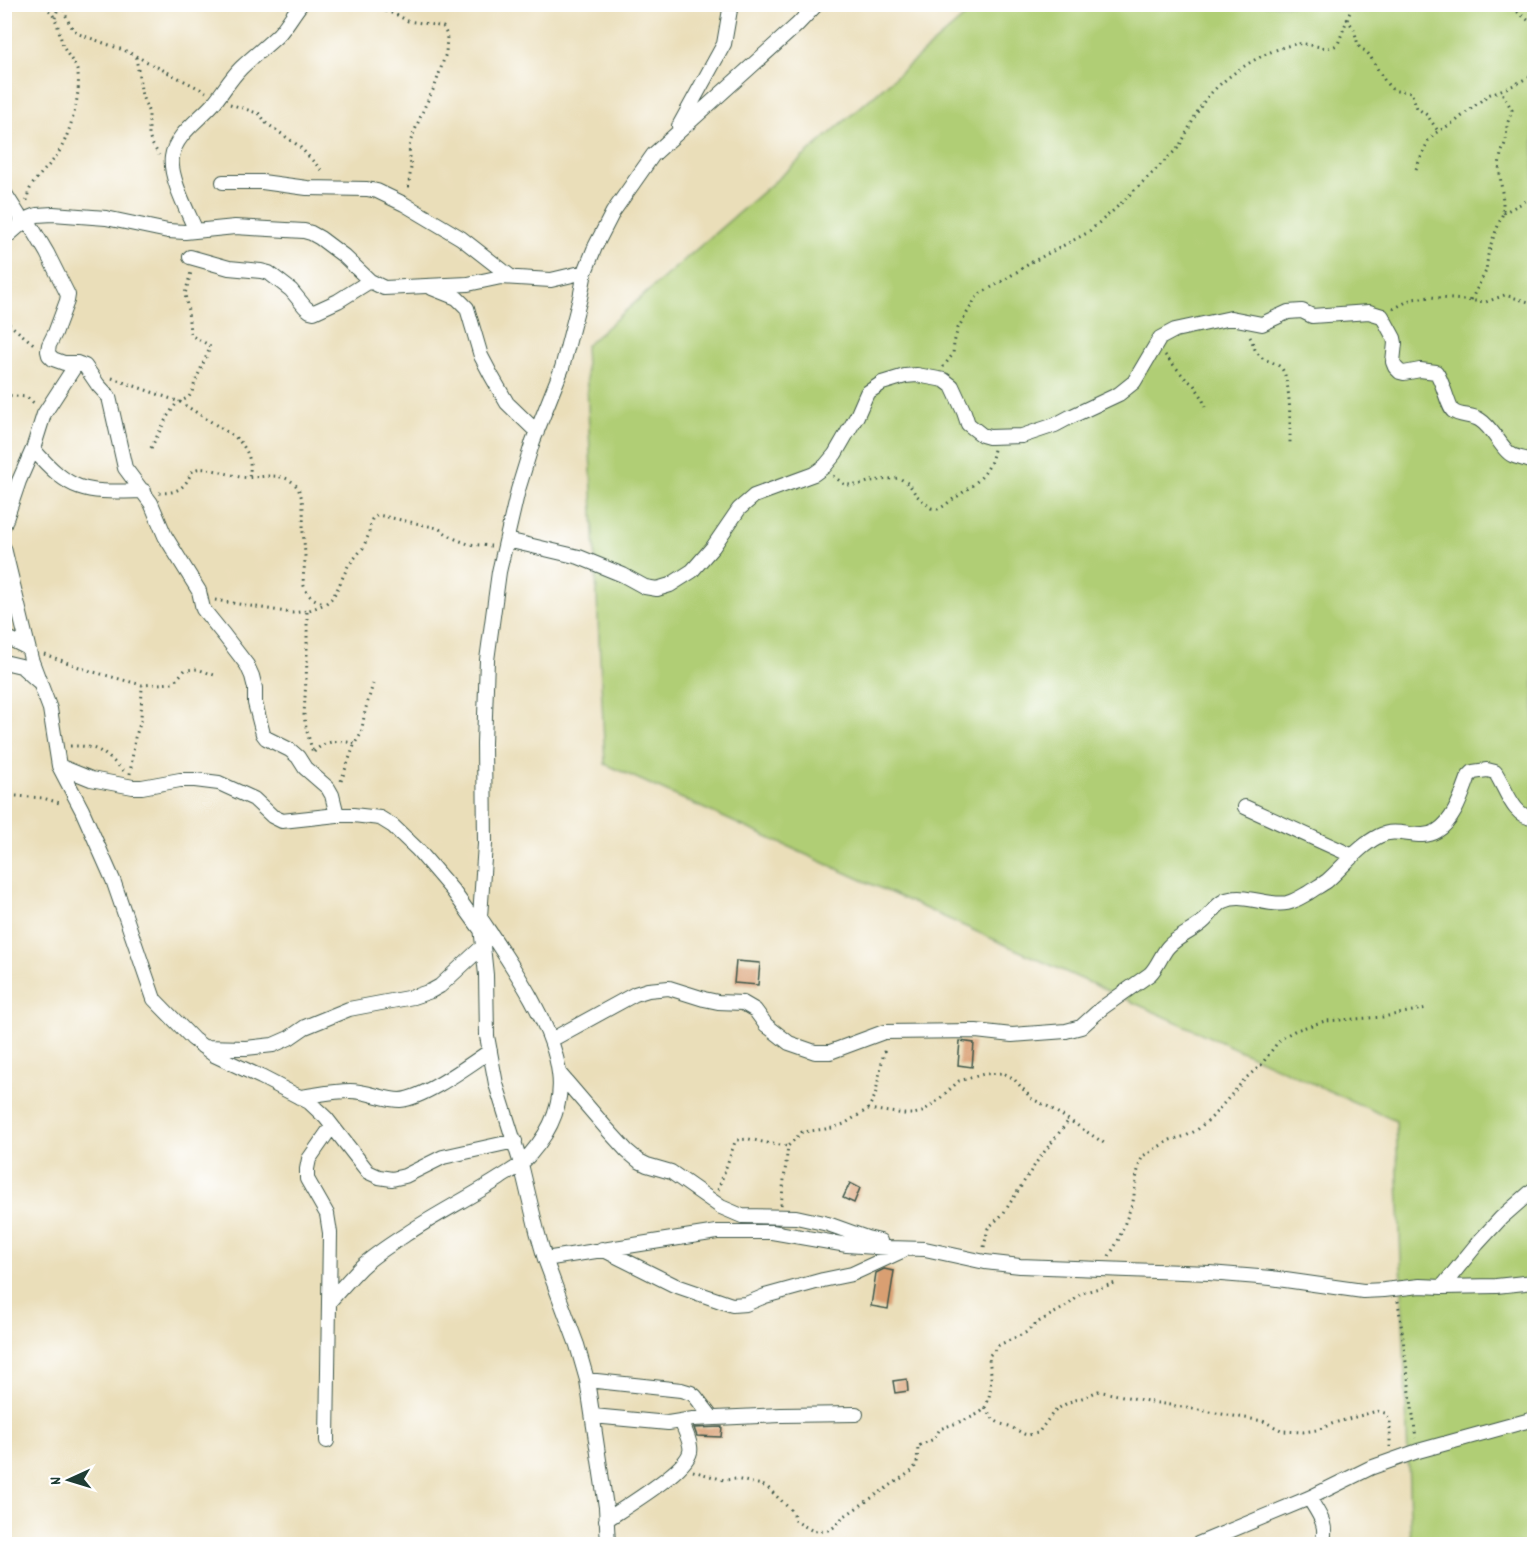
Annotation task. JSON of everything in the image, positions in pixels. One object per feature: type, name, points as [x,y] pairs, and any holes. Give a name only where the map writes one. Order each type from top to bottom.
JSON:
[{"type":"street","points":[[196,231],[172,168],[174,149],[181,138],[216,100],[228,82],[279,34],[301,4]]},
{"type":"street","points":[[675,133],[724,44],[731,4]]},
{"type":"street","points":[[608,1545],[587,1380],[577,1345],[545,1259],[515,1141],[496,1084],[487,1035],[486,975],[481,924],[485,844],[484,743],[487,660],[499,572],[518,490],[537,432],[562,368],[585,272],[595,246],[613,212],[653,154],[788,33],[817,4]]},
{"type":"street","points":[[223,182],[262,182],[307,188],[377,191],[404,204],[461,238],[511,277]]},
{"type":"street","points":[[4,192],[47,253],[68,295],[68,301],[49,345],[48,351],[51,357],[59,362],[85,366],[109,397],[125,468],[151,503],[165,536],[200,595],[203,609],[247,665],[252,676],[255,702],[264,737],[290,750],[305,768],[328,788],[337,815]]},
{"type":"street","points":[[4,239],[25,220],[37,215],[53,214],[106,218],[168,231],[235,227],[304,231],[311,233],[344,256],[370,281],[384,288],[468,284],[501,277],[551,280],[585,272]]},
{"type":"street","points":[[190,256],[229,268],[269,273],[291,290],[305,308],[314,312],[338,301],[370,281]]},
{"type":"street","points":[[428,286],[457,298],[467,309],[481,356],[491,375],[507,403],[537,432]]},
{"type":"street","points":[[506,543],[579,557],[623,575],[645,587],[657,589],[670,585],[692,571],[713,547],[738,509],[754,496],[814,474],[825,466],[836,454],[867,393],[882,383],[917,375],[944,380],[952,386],[968,424],[982,435],[989,437],[1022,436],[1055,425],[1119,394],[1134,382],[1160,338],[1175,330],[1225,318],[1262,324],[1288,312],[1302,311],[1312,316],[1369,312],[1382,316],[1394,338],[1393,362],[1400,372],[1429,370],[1436,372],[1453,411],[1478,418],[1512,455],[1534,462]]},
{"type":"street","points":[[4,525],[44,414],[77,363]]},
{"type":"street","points":[[33,449],[60,477],[76,486],[97,492],[144,491]]},
{"type":"street","points":[[4,548],[28,648],[50,709],[59,766],[82,810],[113,880],[154,999],[193,1039],[214,1055],[309,1102],[326,1118],[368,1172],[379,1177],[392,1179],[405,1176],[444,1157],[515,1141]]},
{"type":"street","points":[[4,636],[28,648]]},
{"type":"street","points":[[4,662],[21,666],[40,683]]},
{"type":"street","points":[[59,766],[92,779],[133,787],[180,780],[211,782],[228,786],[254,799],[272,816],[282,821],[337,815],[380,818],[393,826],[418,850],[481,924],[515,970],[544,1023],[551,1040],[560,1088],[557,1107],[548,1131],[521,1164],[406,1234],[362,1266],[330,1301]]},
{"type":"street","points":[[551,1040],[635,994],[669,988],[718,1002],[743,1003],[755,1010],[766,1025],[789,1043],[814,1052],[830,1052],[870,1036],[888,1032],[976,1031],[1012,1035],[1066,1031],[1081,1027],[1102,1008],[1150,974],[1168,947],[1203,922],[1218,905],[1233,898],[1277,903],[1297,900],[1326,882],[1353,856],[1381,834],[1392,832],[1426,835],[1437,831],[1449,820],[1473,772],[1487,770],[1495,772],[1517,811],[1523,816],[1534,818]]},
{"type":"street","points":[[1245,807],[1353,856]]},
{"type":"street","points":[[203,1047],[246,1048],[273,1045],[305,1027],[349,1009],[413,997],[431,991],[440,986],[482,947]]},
{"type":"street","points":[[299,1097],[350,1091],[400,1100],[416,1096],[442,1082],[490,1051]]},
{"type":"street","points":[[559,1073],[607,1130],[633,1156],[647,1166],[671,1172],[714,1203],[742,1216],[796,1216],[828,1224],[867,1238],[982,1261],[1020,1266],[1209,1273],[1271,1278],[1363,1291],[1420,1286],[1496,1286],[1534,1281]]},
{"type":"street","points":[[327,1441],[330,1233],[327,1214],[308,1179],[307,1169],[309,1159],[332,1126]]},
{"type":"street","points":[[1442,1287],[1501,1218],[1534,1189]]},
{"type":"street","points":[[545,1259],[717,1232],[772,1232],[847,1245],[925,1249]]},
{"type":"street","points":[[602,1250],[675,1285],[732,1305],[746,1305],[765,1296],[852,1274],[907,1249]]},
{"type":"street","points":[[587,1380],[691,1393],[712,1418]]},
{"type":"street","points":[[593,1416],[668,1423],[712,1418],[856,1414]]},
{"type":"street","points":[[1198,1545],[1309,1498],[1371,1468],[1418,1451],[1534,1419]]},
{"type":"street","points":[[606,1520],[680,1468],[690,1450],[681,1421]]},
{"type":"street","points":[[1309,1498],[1323,1521],[1324,1537],[1321,1545]]},
{"type":"street","points":[[1221,1535],[1235,1545]]},
{"type":"path","points":[[25,220],[28,192],[59,152],[66,138],[73,117],[79,82],[76,67],[65,50],[55,18],[44,4]]},
{"type":"path","points":[[55,18],[61,4]]},
{"type":"path","points":[[61,4],[73,30],[85,37],[126,51],[198,87],[216,100],[260,114],[266,123],[299,146],[341,189]]},
{"type":"path","points":[[376,4],[381,10],[411,22],[442,27],[447,35],[442,69],[409,147],[410,181],[404,204]]},
{"type":"path","points":[[933,377],[949,361],[953,354],[958,328],[976,298],[985,290],[1087,233],[1114,210],[1178,148],[1200,107],[1217,86],[1266,54],[1282,48],[1299,44],[1328,48],[1338,44],[1353,4]]},
{"type":"path","points":[[1508,4],[1534,25]]},
{"type":"path","points":[[1347,19],[1354,29],[1358,45],[1366,51],[1390,88],[1411,92],[1417,108],[1427,115],[1438,131]]},
{"type":"path","points":[[136,57],[142,96],[149,113],[150,139],[175,179]]},
{"type":"path","points":[[1416,169],[1428,141],[1438,131],[1456,121],[1488,95],[1534,74]]},
{"type":"path","points":[[1471,300],[1486,271],[1492,241],[1503,213],[1499,165],[1512,110],[1501,91]]},
{"type":"path","points":[[1503,213],[1534,198]]},
{"type":"path","points":[[151,447],[167,417],[192,392],[210,348],[209,345],[192,336],[190,332],[185,294],[191,275],[190,256]]},
{"type":"path","points":[[1382,316],[1412,299],[1430,297],[1485,302],[1505,295],[1532,303]]},
{"type":"path","points":[[4,320],[26,339],[48,351]]},
{"type":"path","points":[[1244,321],[1258,354],[1283,370],[1288,387],[1290,445]]},
{"type":"path","points":[[1156,344],[1185,378],[1194,385],[1205,407]]},
{"type":"path","points":[[112,378],[180,402],[235,437],[242,444],[250,459],[249,477]]},
{"type":"path","points":[[4,395],[30,399],[44,414]]},
{"type":"path","points":[[814,474],[828,474],[850,485],[899,478],[909,484],[916,495],[931,508],[938,509],[978,481],[988,469],[995,437]]},
{"type":"path","points":[[144,491],[175,492],[186,483],[196,469],[249,477],[272,475],[284,477],[293,482],[304,505],[304,584],[310,596],[325,604]]},
{"type":"path","points":[[196,588],[206,590],[216,600],[282,612],[307,611],[325,604],[336,592],[348,566],[363,548],[375,516],[438,528],[468,544],[506,543]]},
{"type":"path","points":[[307,611],[304,715],[313,753]]},
{"type":"path","points":[[28,648],[90,671],[141,685],[173,683],[185,670],[197,669],[214,675]]},
{"type":"path","points":[[332,795],[342,778],[354,743],[361,734],[373,684]]},
{"type":"path","points":[[130,776],[135,738],[141,721],[141,685]]},
{"type":"path","points":[[302,764],[318,747],[328,741],[354,743]]},
{"type":"path","points":[[56,746],[79,746],[103,752],[142,787]]},
{"type":"path","points":[[4,795],[43,798],[82,810]]},
{"type":"path","points":[[1099,1269],[1115,1248],[1134,1202],[1137,1174],[1143,1156],[1170,1140],[1186,1136],[1197,1130],[1261,1065],[1285,1036],[1325,1021],[1383,1017],[1427,1008]]},
{"type":"path","points":[[780,1215],[788,1146],[802,1132],[844,1125],[868,1109],[875,1096],[888,1032]]},
{"type":"path","points":[[868,1109],[904,1114],[922,1112],[959,1081],[984,1074],[1004,1073],[1013,1078],[1032,1099],[1049,1107],[1107,1144]]},
{"type":"path","points":[[982,1261],[988,1228],[1003,1214],[1038,1160],[1069,1120]]},
{"type":"path","points":[[714,1203],[737,1140],[749,1139],[788,1146]]},
{"type":"path","points":[[680,1468],[724,1480],[736,1479],[762,1485],[793,1512],[795,1520],[799,1523],[813,1531],[828,1530],[843,1517],[916,1467],[918,1446],[934,1439],[943,1427],[959,1423],[985,1408],[991,1375],[989,1356],[999,1345],[1025,1333],[1040,1321],[1067,1306],[1082,1293],[1112,1285],[1136,1271]]},
{"type":"path","points":[[1394,1288],[1400,1313],[1418,1451]]},
{"type":"path","points":[[985,1408],[994,1420],[1028,1435],[1038,1433],[1059,1408],[1098,1391],[1263,1421],[1283,1431],[1317,1430],[1377,1411],[1385,1413],[1390,1421],[1390,1461]]},
{"type":"green space","points":[[978,5],[1534,5],[1534,1544],[1411,1544],[1396,1121],[605,764],[585,346]]},
{"type":"building","points":[[736,961],[760,963],[758,985],[734,983]]},
{"type":"building","points":[[960,1041],[974,1043],[972,1067],[958,1065]]},
{"type":"building","points":[[850,1183],[860,1188],[854,1203],[843,1198]]},
{"type":"building","points":[[884,1269],[894,1271],[888,1309],[871,1306],[876,1273]]},
{"type":"building","points":[[907,1379],[908,1391],[895,1393],[893,1381]]},
{"type":"building","points":[[722,1427],[721,1437],[697,1436],[694,1428]]}]
